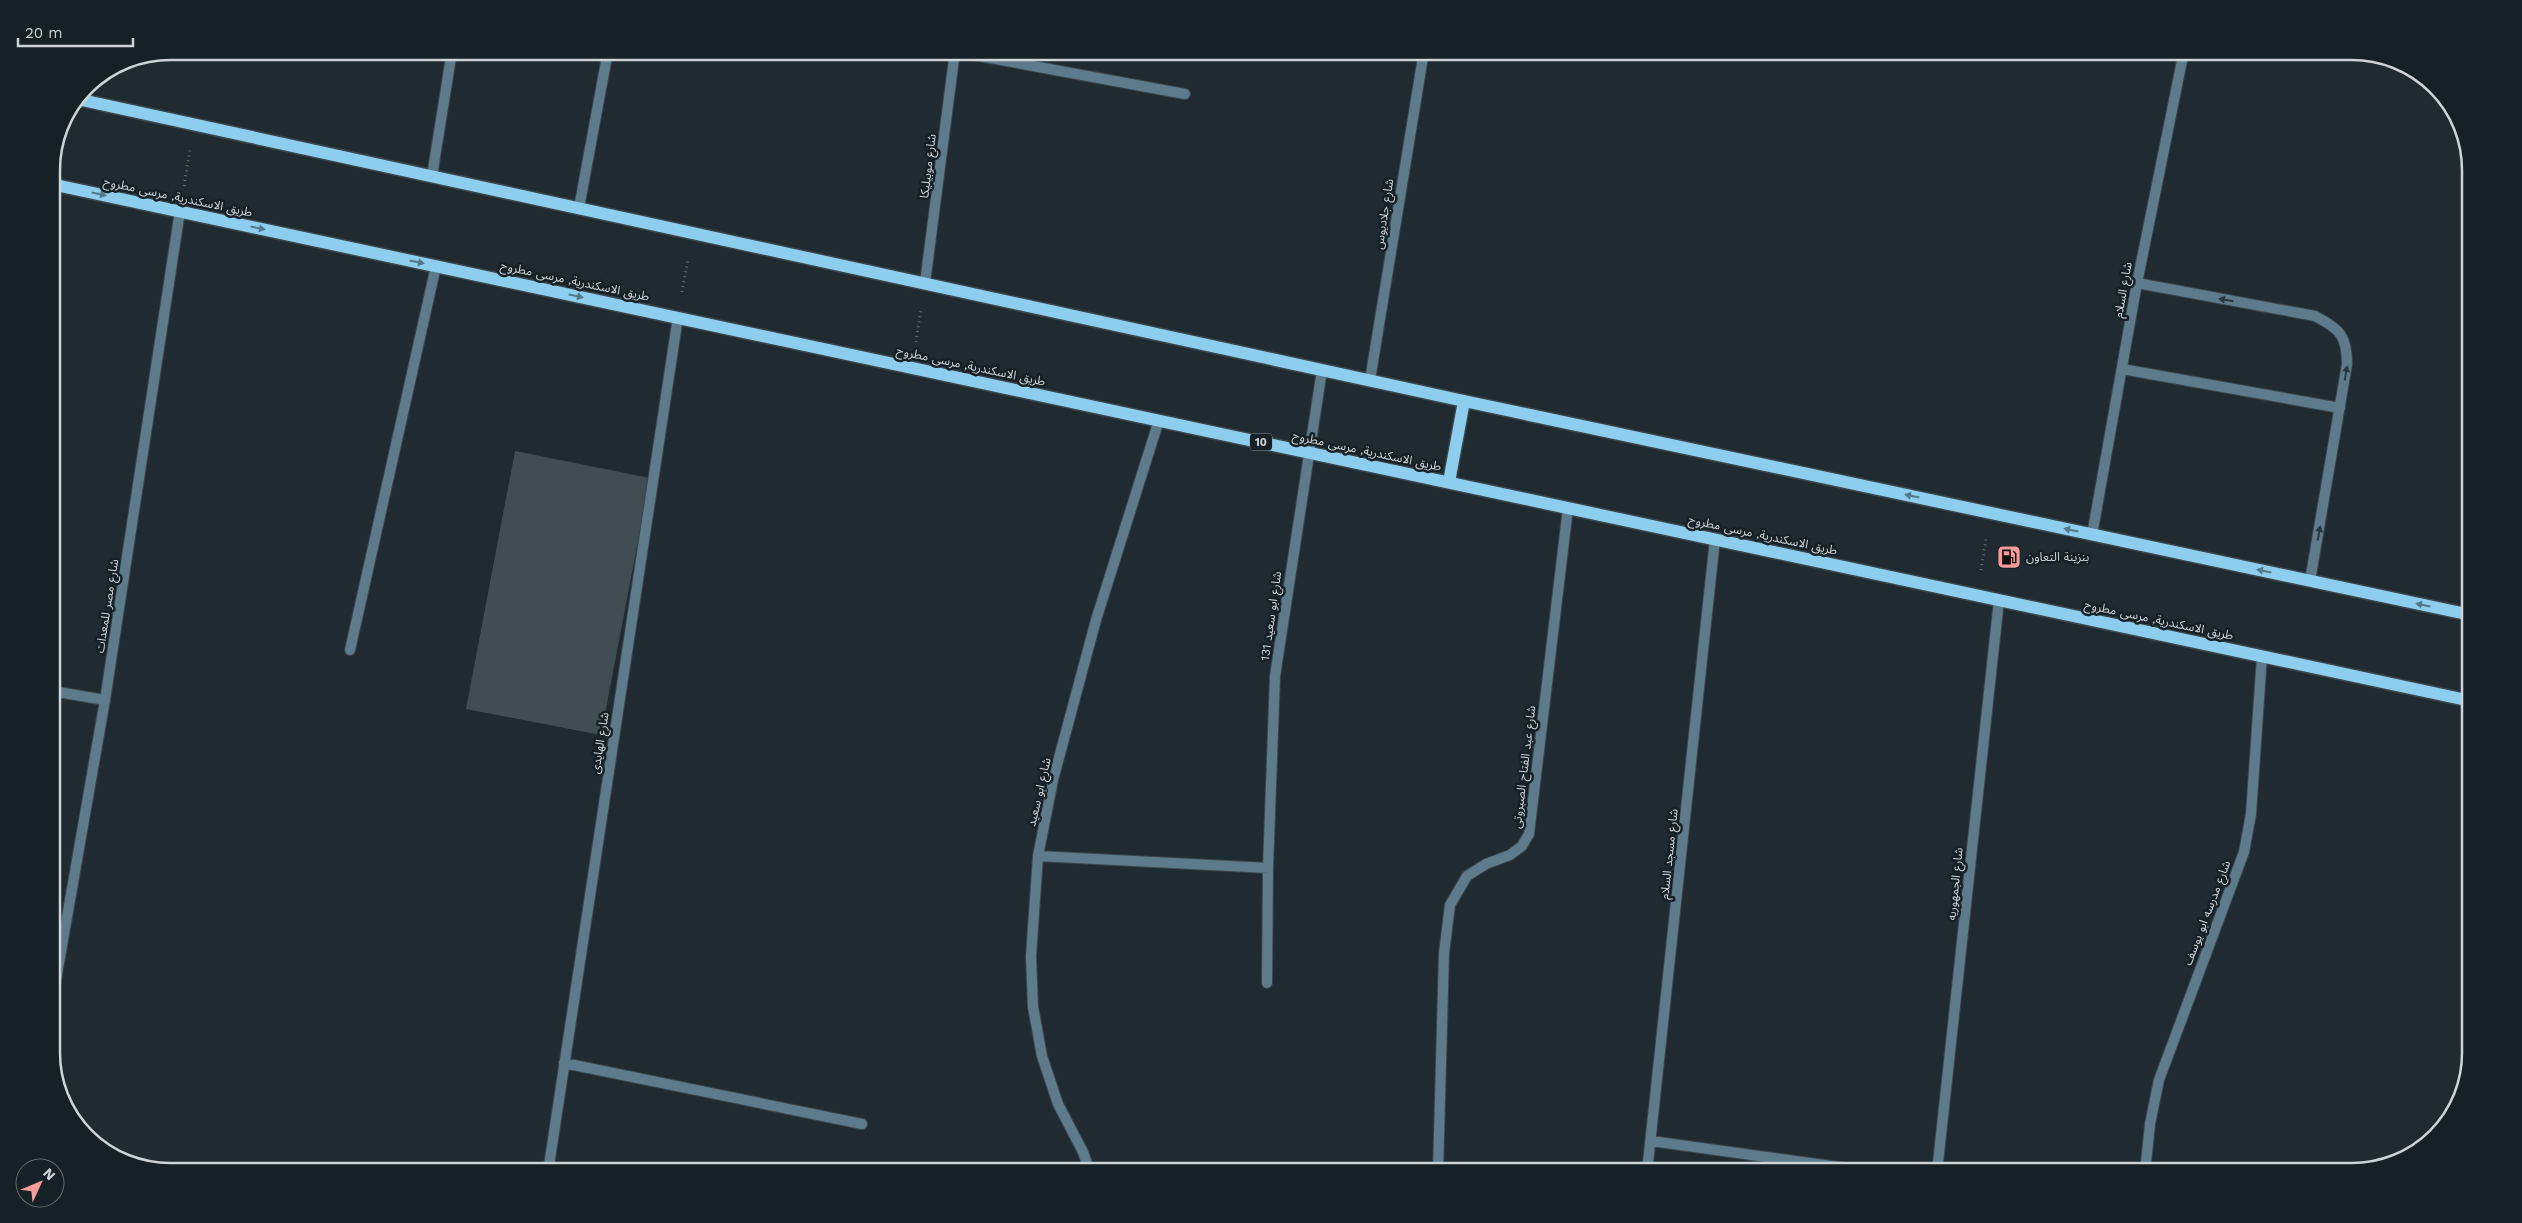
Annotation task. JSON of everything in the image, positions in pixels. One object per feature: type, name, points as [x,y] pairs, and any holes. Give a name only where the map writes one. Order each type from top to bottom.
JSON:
[{"type":"main road","points":[[85,101],[1464,401],[2462,613]]},
{"type":"main road","name":"طريق الاسكندرية, مرسى مطروح","points":[[60,186],[2462,699]]},
{"type":"main road","points":[[1449,482],[1464,401]]},
{"type":"street","points":[[432,176],[451,60]]},
{"type":"street","points":[[579,208],[606,60]]},
{"type":"street","name":"شارع موبيليكا","points":[[925,283],[953,60]]},
{"type":"street","points":[[998,60],[1185,94]]},
{"type":"street","name":"شارع جلاديوس","points":[[1370,380],[1423,60]]},
{"type":"street","name":"شارع السلام","points":[[2092,535],[2137,284],[2182,60]]},
{"type":"street","name":"شارع مصر للمعدات","points":[[60,957],[105,700],[180,211]]},
{"type":"street","points":[[350,650],[436,266]]},
{"type":"street","points":[[2137,284],[2315,316],[2330,323],[2341,333],[2347,346],[2347,364],[2310,581]]},
{"type":"street","name":"شارع الهايدى","points":[[549,1163],[678,318]]},
{"type":"street","points":[[2122,369],[2340,408]]},
{"type":"street","name":"شارع ابو سعيد 131","points":[[1267,983],[1268,868],[1275,676],[1322,370]]},
{"type":"street","name":"شارع ابو سعيد","points":[[1087,1163],[1058,1104],[1042,1056],[1033,1006],[1031,956],[1038,856],[1052,780],[1096,620],[1158,420]]},
{"type":"street","name":"شارع عبد الفتاح الصبروتى","points":[[1438,1163],[1444,953],[1450,905],[1468,876],[1486,864],[1510,855],[1522,846],[1530,834],[1568,508]]},
{"type":"street","name":"شارع مسجد السلام","points":[[1648,1163],[1715,539]]},
{"type":"street","name":"شارع الجمهوريه","points":[[1938,1163],[1999,600]]},
{"type":"street","name":"شارع مدرسه ابو يوسف","points":[[2146,1163],[2150,1124],[2159,1080],[2244,852],[2251,814],[2262,656]]},
{"type":"street","points":[[60,692],[105,700]]},
{"type":"street","points":[[1038,856],[1268,868]]},
{"type":"street","points":[[564,1063],[862,1124]]},
{"type":"street","points":[[1651,1141],[1810,1163]]},
{"type":"path","points":[[180,211],[194,125]]},
{"type":"path","points":[[678,318],[693,233]]},
{"type":"path","points":[[912,367],[925,283]]},
{"type":"path","points":[[1977,595],[1990,513]]},
{"type":"building","points":[[515,451],[650,478],[601,735],[466,709]]},
{"type":"place","name":"بنزينة التعاون","points":[[2009,557]]}]
